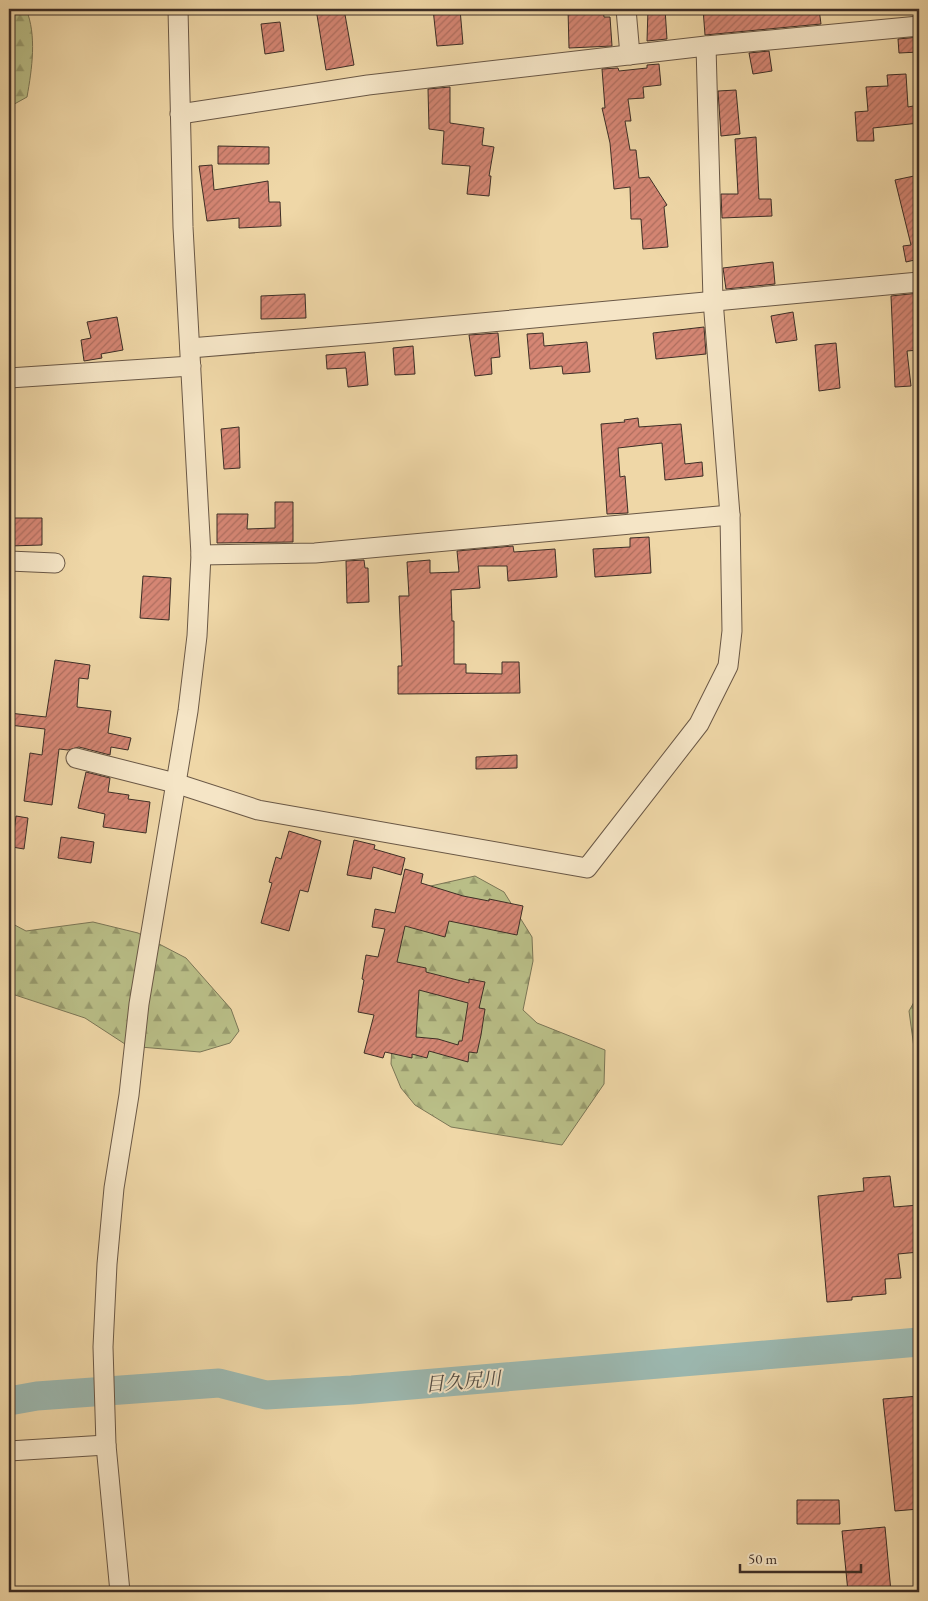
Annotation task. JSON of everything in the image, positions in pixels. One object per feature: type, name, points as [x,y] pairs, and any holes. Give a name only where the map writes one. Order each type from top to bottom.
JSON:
[{"type":"street","points":[[120,1592],[106,1442],[104,1374],[107,1264],[114,1188],[129,1095],[139,1004],[188,711],[197,636],[200,555],[183,228],[178,9]]},
{"type":"street","points":[[626,9],[630,54]]},
{"type":"street","points":[[180,114],[368,85],[630,54],[919,26]]},
{"type":"street","points":[[76,758],[175,783],[258,810],[587,868],[699,724],[728,666],[732,631],[730,515],[713,300],[706,46]]},
{"type":"street","points":[[9,378],[373,333],[919,282]]},
{"type":"street","points":[[200,555],[315,552],[730,515]]},
{"type":"street","points":[[9,561],[55,562]]},
{"type":"street","points":[[9,1451],[106,1442]]},
{"type":"green space","points":[[9,9],[26,9],[32,30],[33,52],[27,97],[9,107]]},
{"type":"green space","points":[[475,876],[504,892],[532,937],[533,961],[523,1010],[537,1023],[605,1050],[604,1084],[562,1145],[451,1127],[415,1105],[401,1088],[391,1064],[398,930],[413,890]]},
{"type":"green space","points":[[9,922],[26,931],[93,922],[138,933],[186,958],[231,1009],[239,1031],[230,1043],[200,1052],[128,1046],[85,1018],[9,993]]},
{"type":"green space","points":[[919,993],[919,1059],[915,1055],[909,1011]]},
{"type":"building","points":[[316,9],[344,9],[354,65],[326,70]]},
{"type":"building","points":[[433,9],[460,9],[463,44],[437,46]]},
{"type":"building","points":[[568,9],[603,9],[604,17],[610,17],[612,46],[569,48]]},
{"type":"building","points":[[648,9],[665,9],[667,39],[647,41]]},
{"type":"building","points":[[703,9],[819,9],[821,24],[705,35]]},
{"type":"building","points":[[280,22],[284,51],[265,54],[261,24]]},
{"type":"building","points":[[919,37],[919,52],[899,53],[898,39]]},
{"type":"building","points":[[769,51],[772,71],[753,74],[749,53]]},
{"type":"building","points":[[659,64],[661,85],[643,87],[644,98],[628,99],[631,121],[625,121],[630,150],[636,150],[639,178],[649,177],[667,205],[664,207],[668,247],[643,249],[641,219],[631,219],[630,187],[614,189],[610,143],[602,108],[605,108],[602,69],[618,68],[619,71],[647,68],[647,65]]},
{"type":"building","points":[[906,74],[908,107],[919,105],[919,123],[873,128],[874,141],[857,141],[855,112],[868,111],[866,87],[888,86],[887,75]]},
{"type":"building","points":[[450,87],[450,123],[484,128],[482,145],[494,147],[489,176],[491,176],[489,196],[467,194],[470,166],[442,164],[444,131],[429,129],[428,89]]},
{"type":"building","points":[[736,90],[740,134],[721,136],[718,91]]},
{"type":"building","points":[[756,137],[759,199],[771,199],[772,216],[722,218],[721,194],[738,194],[735,139]]},
{"type":"building","points":[[218,146],[269,147],[269,164],[218,164]]},
{"type":"building","points":[[212,165],[214,190],[268,181],[269,202],[280,202],[281,226],[239,228],[239,218],[207,221],[199,166]]},
{"type":"building","points":[[914,176],[919,201],[919,259],[906,262],[903,246],[911,245],[895,180]]},
{"type":"building","points":[[773,262],[775,284],[726,289],[723,268]]},
{"type":"building","points":[[919,293],[919,350],[907,351],[911,386],[895,387],[891,296]]},
{"type":"building","points":[[305,294],[306,318],[261,319],[261,296]]},
{"type":"building","points":[[793,312],[797,340],[776,343],[771,316]]},
{"type":"building","points":[[117,317],[123,350],[101,354],[102,358],[84,361],[81,340],[91,338],[87,322]]},
{"type":"building","points":[[704,327],[706,354],[656,359],[653,333]]},
{"type":"building","points":[[498,333],[500,357],[491,358],[492,374],[475,376],[469,335]]},
{"type":"building","points":[[543,333],[544,346],[587,342],[590,372],[563,374],[562,366],[530,369],[527,334]]},
{"type":"building","points":[[836,343],[840,388],[819,391],[815,345]]},
{"type":"building","points":[[413,346],[415,374],[395,375],[393,348]]},
{"type":"building","points":[[365,352],[368,385],[348,387],[346,368],[327,369],[326,355]]},
{"type":"building","points":[[638,418],[639,427],[681,424],[685,464],[702,462],[703,476],[665,480],[662,443],[618,448],[620,477],[625,476],[628,513],[607,514],[601,424],[625,422],[624,420]]},
{"type":"building","points":[[239,427],[240,468],[224,469],[221,429]]},
{"type":"building","points":[[275,502],[293,502],[293,542],[217,543],[217,514],[248,514],[247,529],[275,528]]},
{"type":"building","points":[[9,518],[42,518],[42,545],[9,546]]},
{"type":"building","points":[[649,537],[651,573],[595,577],[593,549],[630,547],[630,538]]},
{"type":"building","points":[[513,546],[514,552],[555,549],[557,577],[508,581],[507,566],[478,566],[480,588],[451,590],[452,621],[454,621],[454,664],[466,664],[466,673],[502,674],[502,662],[519,662],[520,693],[398,694],[398,666],[402,666],[399,596],[409,596],[407,562],[430,560],[430,573],[459,572],[457,551]]},
{"type":"building","points":[[364,560],[365,568],[368,568],[369,602],[347,603],[346,561]]},
{"type":"building","points":[[143,576],[171,578],[169,620],[140,618]]},
{"type":"building","points":[[55,660],[90,665],[88,679],[79,678],[77,707],[111,711],[108,733],[131,738],[128,750],[111,747],[110,755],[79,747],[68,750],[59,749],[52,805],[24,801],[30,753],[42,755],[45,729],[9,725],[9,713],[46,717]]},
{"type":"building","points":[[517,755],[517,768],[476,769],[476,757]]},
{"type":"building","points":[[86,772],[110,778],[108,792],[129,795],[128,799],[150,802],[146,833],[103,827],[105,814],[78,808]]},
{"type":"building","points":[[16,816],[28,818],[24,849],[12,847]]},
{"type":"building","points":[[289,831],[321,841],[308,892],[300,890],[289,931],[261,923],[272,883],[269,882],[276,857],[281,859]]},
{"type":"building","points":[[61,837],[94,842],[91,863],[58,858]]},
{"type":"building","points":[[354,840],[375,845],[374,849],[405,858],[401,875],[373,867],[371,879],[347,875]]},
{"type":"building","points":[[405,869],[423,874],[421,883],[463,896],[523,906],[517,935],[449,921],[445,937],[405,926],[397,962],[426,968],[426,972],[469,983],[469,979],[485,982],[479,1008],[485,1009],[481,1035],[477,1053],[469,1052],[468,1062],[429,1051],[427,1058],[412,1054],[412,1058],[385,1052],[383,1058],[364,1053],[374,1015],[358,1012],[366,955],[378,957],[385,929],[372,927],[375,909],[395,913]],"holes":[[[419,990],[468,1003],[462,1041],[459,1041],[458,1045],[438,1039],[416,1037]]]},
{"type":"building","points":[[890,1176],[894,1207],[919,1205],[919,1252],[898,1254],[901,1278],[885,1279],[886,1294],[852,1297],[852,1300],[827,1302],[818,1196],[864,1191],[863,1178]]},
{"type":"building","points":[[919,1396],[919,1509],[895,1511],[883,1399]]},
{"type":"building","points":[[797,1500],[839,1500],[840,1524],[797,1524]]},
{"type":"building","points":[[885,1527],[891,1592],[848,1592],[842,1531]]},
{"type":"waterway","name":"目久尻川","points":[[9,1401],[37,1396],[219,1383],[266,1395],[352,1390],[919,1342]]}]
